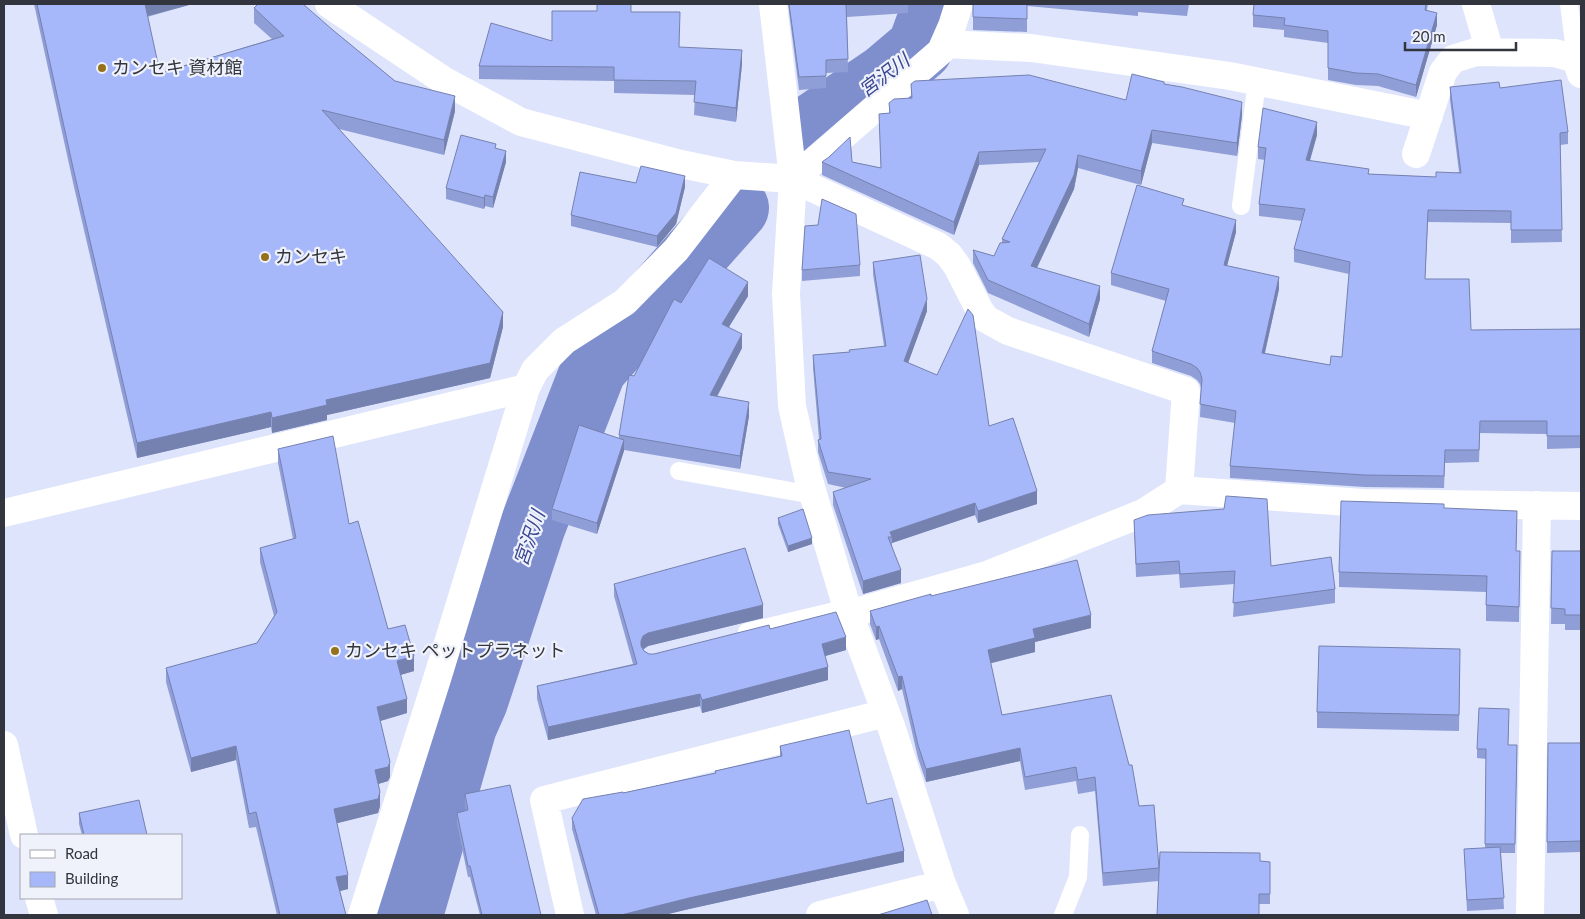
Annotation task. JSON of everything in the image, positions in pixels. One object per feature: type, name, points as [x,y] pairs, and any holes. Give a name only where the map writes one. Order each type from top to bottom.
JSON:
[{"type":"street","points":[[329,4],[443,80],[521,122],[681,164],[734,175],[792,179],[938,246],[949,255],[957,266],[986,319],[1008,331],[1186,391],[1179,490]]},
{"type":"street","points":[[773,4],[792,179],[786,294],[792,406],[813,495],[848,611],[886,713],[942,884],[955,915]]},
{"type":"street","points":[[792,179],[941,51],[959,4]]},
{"type":"street","points":[[1476,4],[1490,52]]},
{"type":"street","points":[[944,44],[1031,48],[1221,74],[1429,116]]},
{"type":"street","points":[[1416,154],[1443,72],[1453,59],[1476,52],[1555,53],[1578,67]]},
{"type":"street","points":[[362,915],[526,388],[534,370],[564,341],[625,302],[676,250],[734,175]]},
{"type":"street","points":[[4,513],[526,388]]},
{"type":"street","points":[[848,611],[987,575],[1144,513],[1179,490],[1363,503],[1581,506]]},
{"type":"street","points":[[1530,915],[1537,505]]},
{"type":"street","points":[[570,915],[544,800],[886,713]]},
{"type":"street","points":[[4,745],[24,834]]},
{"type":"street","points":[[820,915],[942,884]]},
{"type":"street","points":[[39,899],[44,915]]},
{"type":"lane","points":[[1569,4],[1578,67]]},
{"type":"lane","points":[[1241,206],[1257,81]]},
{"type":"lane","points":[[679,471],[813,495]]},
{"type":"lane","points":[[735,635],[848,611]]},
{"type":"lane","points":[[1063,915],[1078,877],[1080,835]]},
{"type":"building","name":"カンセキ","points":[[37,4],[145,4],[160,73],[284,36],[254,8],[258,4],[303,4],[395,81],[455,96],[444,140],[322,110],[503,312],[490,363],[326,400],[327,405],[272,418],[271,412],[137,443]]},
{"type":"building","points":[[597,4],[631,4],[631,12],[680,12],[679,47],[742,50],[736,108],[694,102],[696,81],[614,80],[614,67],[479,66],[491,23],[552,41],[552,11],[597,11]]},
{"type":"building","points":[[789,4],[846,4],[848,59],[826,60],[826,76],[799,77]]},
{"type":"building","points":[[973,4],[1027,4],[1027,19],[973,17]]},
{"type":"building","points":[[1254,4],[1426,4],[1425,10],[1437,13],[1416,85],[1378,74],[1356,73],[1328,68],[1328,31],[1284,25],[1285,18],[1253,15]]},
{"type":"building","points":[[1132,74],[1164,82],[1164,84],[1242,102],[1237,143],[1152,130],[1141,171],[1078,155],[1074,175],[1031,266],[1100,286],[1089,324],[988,280],[973,250],[994,256],[1000,243],[1010,242],[1002,239],[1046,149],[979,152],[954,222],[822,162],[850,137],[852,162],[881,168],[879,114],[890,113],[889,103],[894,99],[912,98],[911,84],[915,81],[1029,75],[1126,100]]},
{"type":"building","points":[[1561,80],[1568,132],[1560,133],[1562,230],[1511,230],[1511,211],[1428,210],[1425,279],[1469,279],[1471,330],[1581,329],[1581,436],[1547,436],[1547,421],[1480,421],[1479,450],[1445,450],[1444,476],[1364,475],[1230,466],[1236,411],[1200,404],[1202,379],[1197,368],[1191,364],[1152,351],[1169,289],[1111,273],[1137,185],[1184,199],[1182,205],[1236,220],[1224,265],[1279,277],[1262,353],[1330,365],[1331,356],[1342,357],[1350,262],[1294,249],[1305,209],[1259,204],[1266,148],[1258,147],[1263,108],[1317,122],[1306,160],[1369,169],[1368,174],[1436,177],[1436,172],[1461,173],[1450,87],[1499,82],[1500,88]]},
{"type":"building","points":[[461,135],[496,144],[495,148],[506,151],[493,197],[485,195],[484,198],[446,188]]},
{"type":"building","points":[[641,166],[685,176],[676,213],[657,236],[571,215],[580,172],[636,183]]},
{"type":"building","points":[[822,199],[856,214],[860,265],[802,270],[805,226],[818,225]]},
{"type":"building","points":[[920,255],[927,299],[904,361],[937,375],[968,309],[973,315],[989,426],[1013,418],[1037,491],[978,511],[975,503],[890,532],[892,537],[888,537],[901,570],[863,581],[833,492],[871,479],[828,472],[818,440],[821,439],[813,355],[850,352],[849,350],[886,346],[873,262]]},
{"type":"building","points":[[709,258],[748,282],[722,324],[742,334],[710,395],[749,402],[740,456],[619,435],[629,375],[634,376],[674,299],[681,303]]},
{"type":"building","points":[[579,425],[624,440],[597,523],[552,509]]},
{"type":"building","points":[[333,436],[349,524],[358,521],[388,629],[405,625],[414,656],[397,661],[407,699],[377,707],[390,762],[388,767],[375,770],[380,792],[378,799],[334,809],[348,875],[336,877],[346,915],[280,915],[256,812],[249,814],[236,746],[191,758],[166,668],[257,643],[277,612],[260,548],[296,538],[278,449]]},
{"type":"building","points":[[1226,496],[1267,499],[1271,566],[1331,557],[1335,589],[1233,603],[1235,571],[1180,574],[1179,561],[1136,564],[1134,520],[1148,515],[1224,509]]},
{"type":"building","points":[[1341,501],[1444,504],[1444,508],[1517,511],[1516,551],[1520,551],[1519,607],[1486,605],[1487,576],[1339,572]]},
{"type":"building","points":[[803,509],[812,538],[788,546],[778,518]]},
{"type":"building","points":[[745,548],[763,605],[648,633],[643,636],[641,641],[644,651],[654,654],[769,625],[770,629],[836,612],[846,637],[822,644],[828,667],[702,700],[700,694],[548,727],[537,686],[637,664],[614,584]]},
{"type":"building","points":[[1552,551],[1581,551],[1581,615],[1565,615],[1565,609],[1551,608]]},
{"type":"building","points":[[1077,560],[1091,615],[1033,629],[1035,638],[988,650],[1002,715],[1111,695],[1129,765],[1132,765],[1139,806],[1154,805],[1159,868],[1103,873],[1095,777],[1078,780],[1076,767],[1025,777],[1020,748],[926,769],[918,745],[902,676],[898,677],[879,626],[876,627],[870,611],[931,594],[931,596]]},
{"type":"building","points":[[1319,646],[1460,649],[1459,715],[1317,712]]},
{"type":"building","points":[[1479,708],[1509,709],[1508,745],[1517,745],[1515,844],[1485,844],[1486,749],[1477,749]]},
{"type":"building","points":[[849,730],[867,804],[892,798],[904,851],[689,898],[621,915],[599,915],[572,818],[583,799],[623,793],[716,773],[715,771],[782,756],[780,746]]},
{"type":"building","points":[[1548,743],[1581,743],[1581,841],[1547,842]]},
{"type":"building","points":[[510,785],[541,915],[482,915],[470,866],[468,866],[457,813],[468,810],[465,794]]},
{"type":"building","points":[[139,800],[147,834],[84,834],[79,813]]},
{"type":"building","points":[[1500,847],[1504,898],[1467,900],[1464,849]]},
{"type":"building","points":[[1160,852],[1260,853],[1260,861],[1270,862],[1270,894],[1259,894],[1259,915],[1157,915]]},
{"type":"building","points":[[927,900],[932,915],[878,915]]},
{"type":"waterway","name":"宮沢川","points":[[809,129],[887,76],[920,48],[936,4]]},
{"type":"waterway","name":"宮沢川","points":[[410,915],[464,726],[475,701],[533,525],[594,368],[736,208]]},
{"type":"place","name":"カンセキ 資材館","points":[[102,68]]},
{"type":"place","name":"カンセキ","points":[[265,257]]},
{"type":"place","name":"カンセキ ペットプラネット","points":[[335,651]]}]
